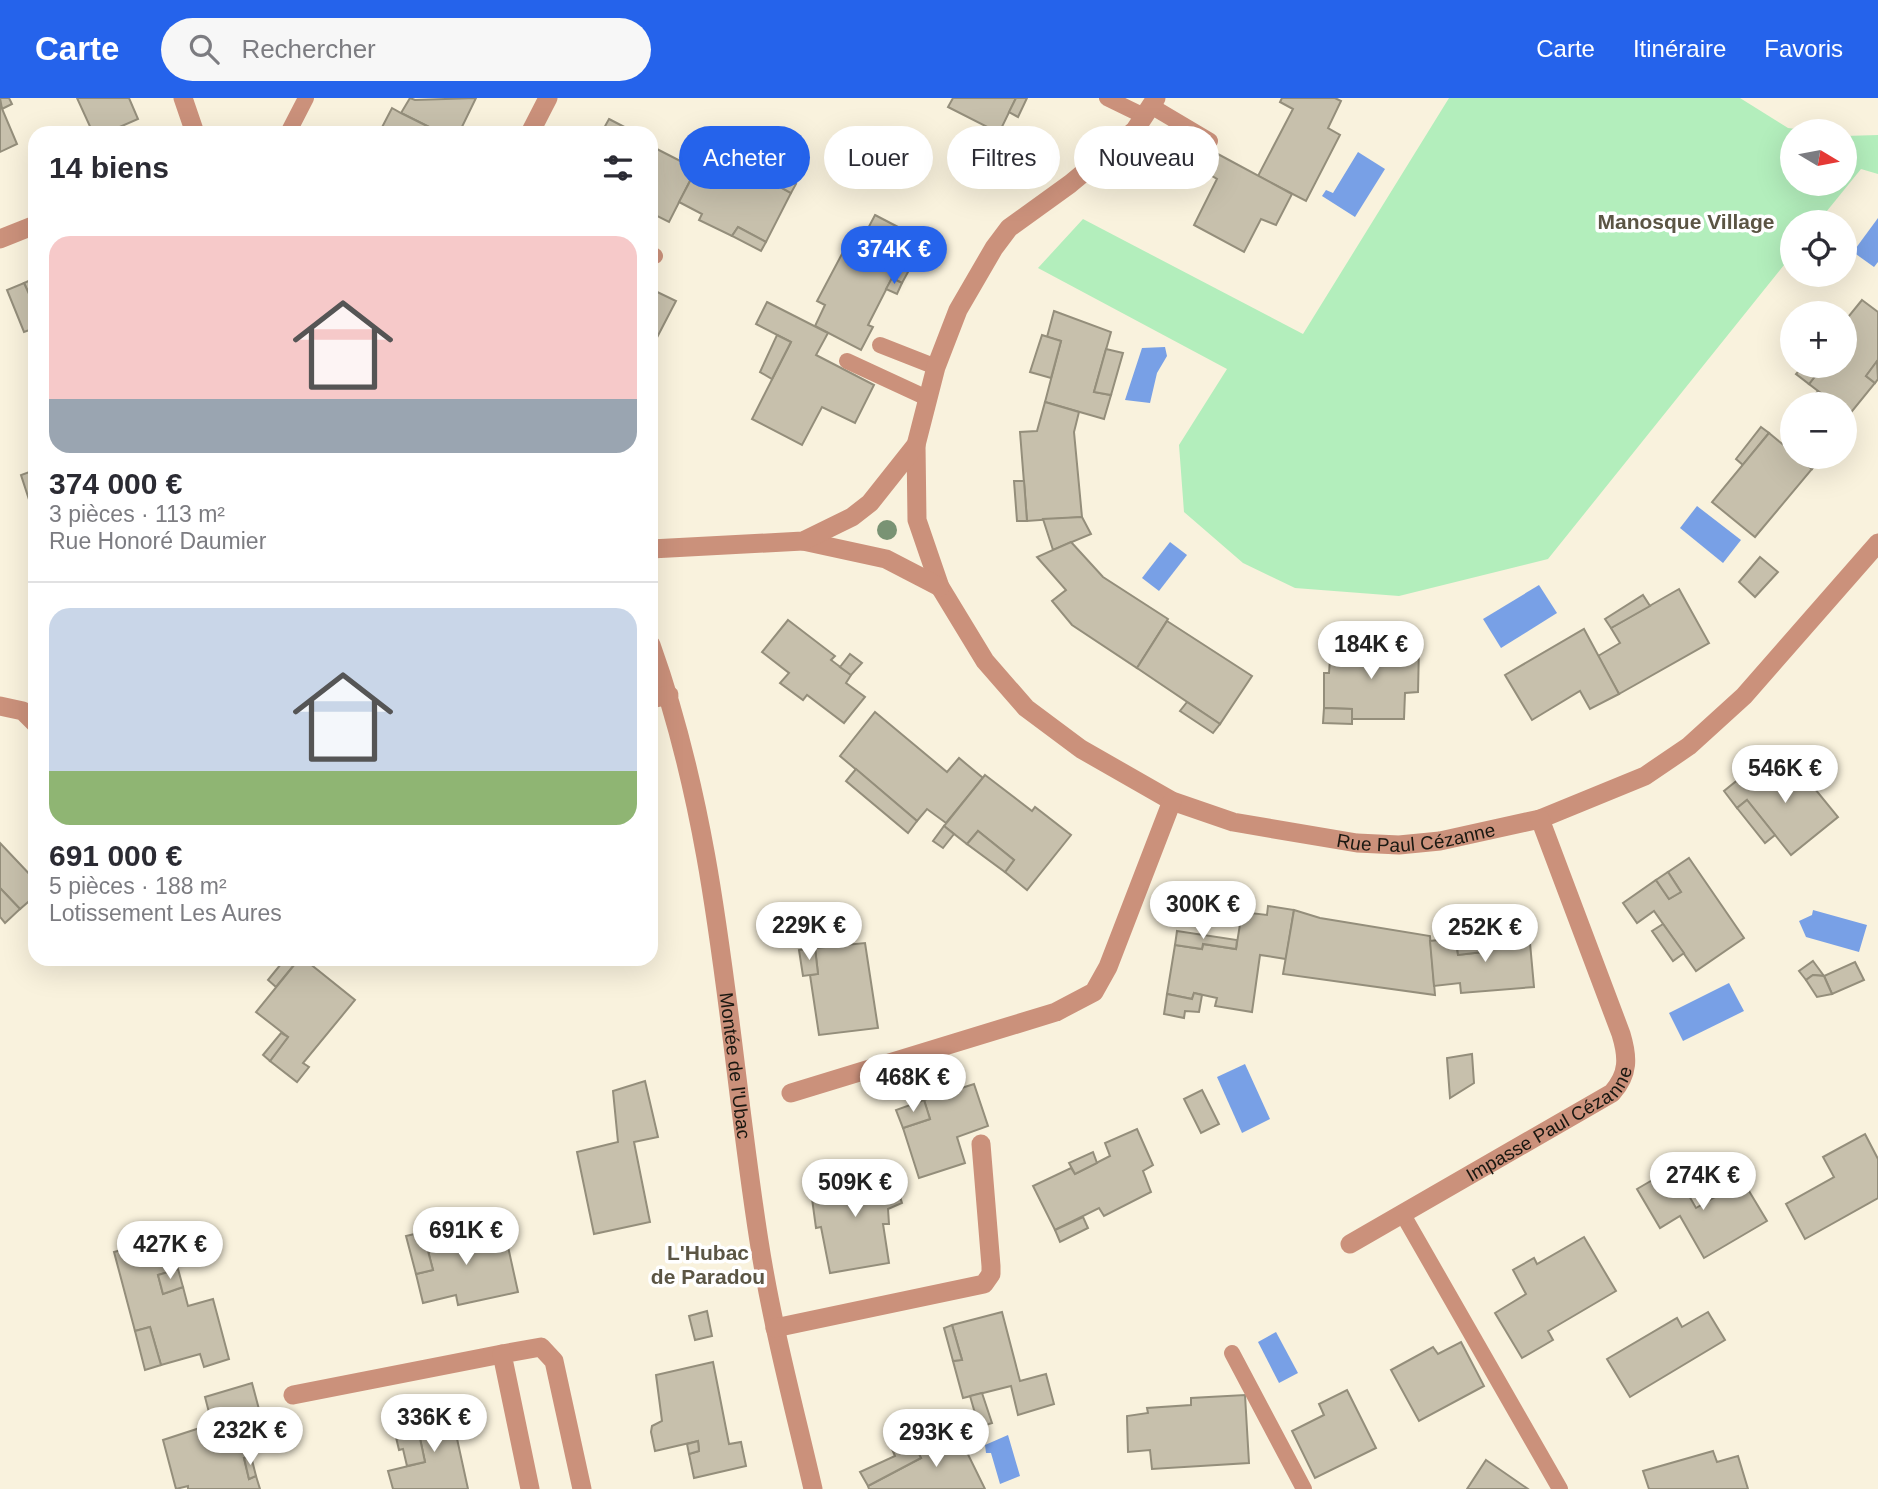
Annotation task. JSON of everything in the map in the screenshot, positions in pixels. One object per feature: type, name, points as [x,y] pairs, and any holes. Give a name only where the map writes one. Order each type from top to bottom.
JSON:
[{"type":"street","points":[[183,98],[193,126]]},
{"type":"street","points":[[534,126],[548,98]]},
{"type":"street","points":[[803,541],[862,510],[877,495],[916,444],[936,367],[967,290],[1004,233],[1070,184],[1147,112]]},
{"type":"street","points":[[0,239],[28,228]]},
{"type":"street","name":"Rue Paul Cézanne","points":[[916,444],[916,520],[940,587],[985,661],[1026,708],[1081,749],[1172,801],[1233,822],[1275,831],[1371,844],[1440,841],[1540,819],[1645,776],[1717,723],[1878,543]]},
{"type":"street","points":[[658,550],[803,541],[886,559],[940,587]]},
{"type":"street","name":"Montée de l'Ubac","points":[[660,697],[700,815],[719,921],[759,1241],[775,1328],[813,1489]]},
{"type":"street","points":[[0,706],[23,712],[28,717]]},
{"type":"street","points":[[791,1093],[1056,1012],[1094,992],[1108,967],[1172,801]]},
{"type":"street","name":"Impasse Paul Cézanne","points":[[1350,1244],[1612,1093],[1623,1081],[1627,1052],[1540,819]]},
{"type":"street","points":[[775,1328],[984,1284],[991,1266],[981,1144]]},
{"type":"street","points":[[293,1395],[541,1347],[554,1361],[580,1488]]},
{"type":"street","points":[[502,1354],[530,1489]]},
{"type":"lane","points":[[292,126],[306,98]]},
{"type":"lane","points":[[1107,98],[1177,126]]},
{"type":"lane","points":[[1147,112],[1160,126]]},
{"type":"lane","points":[[880,345],[936,367]]},
{"type":"lane","points":[[847,361],[927,398]]},
{"type":"lane","points":[[1402,1213],[1560,1489]]},
{"type":"lane","points":[[1232,1353],[1304,1489]]},
{"type":"green space","points":[[1449,98],[1740,98],[1780,123],[1780,196],[1839,196],[1828,210],[1780,210],[1780,270],[1548,559],[1399,596],[1295,588],[1243,563],[1184,512],[1179,445],[1227,369],[1038,268],[1083,219],[1303,334]]},
{"type":"green space","points":[[1878,135],[1878,174],[1861,169],[1857,174],[1857,136]]},
{"type":"water","points":[[1358,152],[1385,169],[1355,217],[1322,196],[1326,190],[1333,193]]},
{"type":"water","points":[[1878,218],[1878,262],[1874,267],[1857,255],[1857,247]]},
{"type":"water","points":[[1165,347],[1167,356],[1157,373],[1150,403],[1125,400],[1142,348]]},
{"type":"water","points":[[1697,506],[1741,540],[1723,563],[1680,528]]},
{"type":"water","points":[[1170,542],[1187,555],[1159,591],[1142,578]]},
{"type":"water","points":[[1539,585],[1557,613],[1501,648],[1483,619]]},
{"type":"water","points":[[1813,910],[1867,925],[1859,952],[1806,937],[1799,921],[1812,915]]},
{"type":"water","points":[[1729,983],[1744,1011],[1683,1041],[1669,1013]]},
{"type":"water","points":[[1245,1064],[1270,1119],[1242,1133],[1217,1077]]},
{"type":"water","points":[[1276,1332],[1298,1373],[1279,1383],[1258,1342]]},
{"type":"water","points":[[1008,1435],[1020,1476],[1000,1484],[991,1453],[986,1453],[985,1445]]},
{"type":"building","points":[[0,98],[9,98],[12,104],[2,109]]},
{"type":"building","points":[[77,98],[129,98],[138,119],[122,126],[90,126]]},
{"type":"building","points":[[410,98],[476,98],[462,126],[427,126],[401,113]]},
{"type":"building","points":[[953,98],[1016,98],[1002,126],[985,126],[948,107]]},
{"type":"building","points":[[1016,98],[1027,98],[1018,117],[1009,112]]},
{"type":"building","points":[[1282,98],[1335,98],[1341,101],[1328,128],[1340,135],[1306,201],[1258,176],[1293,109],[1280,102]]},
{"type":"building","points":[[0,104],[17,144],[0,152]]},
{"type":"building","points":[[392,108],[427,126],[383,126]]},
{"type":"building","points":[[609,119],[622,126],[605,126]]},
{"type":"building","points":[[658,150],[679,160],[679,189],[686,189],[669,222],[658,216]]},
{"type":"building","points":[[1219,155],[1292,194],[1276,225],[1261,219],[1244,252],[1194,225],[1212,189],[1219,189]]},
{"type":"building","points":[[686,189],[784,189],[791,193],[766,242],[738,227],[732,236],[699,220],[702,214],[679,202]]},
{"type":"building","points":[[875,215],[925,241],[902,283],[892,278],[868,325],[873,327],[861,350],[815,326],[825,305],[817,301],[843,252],[853,257]]},
{"type":"building","points":[[738,227],[766,242],[761,251],[732,236]]},
{"type":"building","points":[[892,278],[902,283],[897,294],[886,289]]},
{"type":"building","points":[[24,283],[28,292],[28,331],[24,332],[7,290]]},
{"type":"building","points":[[658,292],[676,301],[658,336]]},
{"type":"building","points":[[1862,300],[1878,312],[1878,360],[1866,376],[1875,383],[1857,405],[1857,392],[1819,392],[1809,384],[1814,378],[1857,378],[1857,306]]},
{"type":"building","points":[[767,302],[828,333],[816,355],[874,385],[855,423],[822,407],[802,445],[752,419],[791,342],[756,324]]},
{"type":"building","points":[[1054,311],[1111,332],[1094,392],[1111,395],[1104,419],[1045,402],[1061,341],[1047,337]]},
{"type":"building","points":[[777,335],[791,342],[772,379],[760,372]]},
{"type":"building","points":[[1042,335],[1061,341],[1051,378],[1030,372]]},
{"type":"building","points":[[1106,349],[1123,353],[1111,395],[1094,392]]},
{"type":"building","points":[[1877,361],[1878,379],[1875,383],[1866,376]]},
{"type":"building","points":[[1801,378],[1814,378],[1809,384]]},
{"type":"building","points":[[1045,402],[1079,412],[1074,432],[1082,517],[1027,521],[1020,432],[1037,431]]},
{"type":"building","points":[[1761,427],[1769,433],[1743,465],[1736,459]]},
{"type":"building","points":[[1769,433],[1780,442],[1780,469],[1812,469],[1755,537],[1712,502]]},
{"type":"building","points":[[28,472],[28,496],[21,475]]},
{"type":"building","points":[[1014,481],[1024,481],[1027,521],[1017,521]]},
{"type":"building","points":[[1082,517],[1091,534],[1053,550],[1043,519]]},
{"type":"building","points":[[1071,542],[1103,577],[1168,619],[1137,668],[1072,625],[1052,601],[1066,590],[1037,557]]},
{"type":"building","points":[[1760,557],[1778,572],[1755,597],[1739,582]]},
{"type":"building","points":[[1679,589],[1709,643],[1619,694],[1598,656],[1620,643],[1611,628]]},
{"type":"building","points":[[1643,595],[1650,606],[1611,628],[1605,619]]},
{"type":"building","points":[[788,620],[835,656],[831,660],[851,675],[846,683],[865,697],[844,723],[807,695],[803,700],[780,683],[789,673],[762,652]]},
{"type":"building","points":[[1167,621],[1252,676],[1220,724],[1137,668]]},
{"type":"building","points":[[1584,629],[1619,694],[1590,709],[1580,691],[1532,720],[1505,675]]},
{"type":"building","points":[[1331,646],[1372,647],[1371,652],[1419,647],[1418,692],[1405,693],[1404,719],[1352,719],[1352,709],[1324,708],[1324,673],[1329,673]]},
{"type":"building","points":[[850,654],[862,663],[851,675],[840,667]]},
{"type":"building","points":[[1187,702],[1220,724],[1213,733],[1180,711]]},
{"type":"building","points":[[1324,708],[1352,709],[1352,724],[1323,723]]},
{"type":"building","points":[[875,712],[947,772],[959,758],[983,778],[946,823],[927,809],[917,821],[840,756]]},
{"type":"building","points":[[1793,762],[1838,817],[1791,855],[1747,800],[1737,808],[1724,791],[1755,766],[1768,782]]},
{"type":"building","points":[[856,769],[917,821],[908,833],[846,781]]},
{"type":"building","points":[[985,775],[1032,811],[1035,807],[1071,835],[1027,890],[1005,872],[1014,860],[978,831],[967,844],[944,826]]},
{"type":"building","points":[[1747,800],[1775,835],[1765,843],[1737,808]]},
{"type":"building","points":[[944,826],[954,834],[943,848],[933,841]]},
{"type":"building","points":[[978,831],[1014,860],[1005,872],[967,844]]},
{"type":"building","points":[[0,843],[28,873],[28,902],[20,909],[0,888]]},
{"type":"building","points":[[1689,858],[1744,938],[1696,971],[1654,911],[1637,923],[1623,903],[1656,880],[1669,899],[1681,892],[1668,872]]},
{"type":"building","points":[[1668,872],[1681,892],[1669,899],[1656,880]]},
{"type":"building","points":[[0,888],[20,909],[5,923],[0,917]]},
{"type":"building","points":[[1268,906],[1294,910],[1286,959],[1260,955],[1252,1012],[1215,1006],[1217,998],[1194,993],[1192,999],[1167,994],[1175,945],[1202,949],[1203,944],[1236,949],[1242,912],[1267,915]]},
{"type":"building","points":[[1294,910],[1320,918],[1430,936],[1435,995],[1283,974]]},
{"type":"building","points":[[1663,924],[1684,953],[1673,961],[1652,931]]},
{"type":"building","points":[[1177,931],[1237,940],[1236,949],[1203,944],[1202,949],[1175,945]]},
{"type":"building","points":[[1529,932],[1534,987],[1461,993],[1460,983],[1434,986],[1430,941],[1456,938],[1458,955],[1491,951],[1490,935]]},
{"type":"building","points":[[1490,935],[1491,951],[1458,955],[1456,938]]},
{"type":"building","points":[[865,943],[878,1028],[819,1035],[810,975],[818,974],[815,948]]},
{"type":"building","points":[[815,948],[818,974],[803,976],[799,950]]},
{"type":"building","points":[[1813,961],[1824,976],[1813,975],[1806,980],[1799,971]]},
{"type":"building","points":[[1855,962],[1864,980],[1832,994],[1824,976]]},
{"type":"building","points":[[279,966],[293,966],[276,987],[268,980]]},
{"type":"building","points":[[293,966],[313,966],[355,1000],[303,1063],[309,1067],[297,1082],[270,1061],[288,1037],[256,1012]]},
{"type":"building","points":[[1813,975],[1824,976],[1832,994],[1817,997],[1806,980]]},
{"type":"building","points":[[1194,993],[1202,995],[1199,1012],[1185,1011],[1184,1018],[1164,1014],[1167,994],[1192,999]]},
{"type":"building","points":[[281,1033],[288,1037],[270,1061],[263,1055]]},
{"type":"building","points":[[1472,1054],[1474,1083],[1450,1098],[1447,1058]]},
{"type":"building","points":[[645,1081],[658,1137],[634,1142],[650,1222],[594,1234],[577,1152],[618,1142],[613,1091]]},
{"type":"building","points":[[974,1084],[988,1126],[957,1137],[965,1163],[919,1178],[903,1128],[930,1119],[924,1100]]},
{"type":"building","points":[[1202,1090],[1219,1124],[1201,1133],[1184,1099]]},
{"type":"building","points":[[924,1100],[930,1119],[903,1128],[896,1110]]},
{"type":"building","points":[[1137,1129],[1153,1165],[1143,1171],[1151,1192],[1104,1216],[1099,1208],[1055,1230],[1033,1186],[1071,1168],[1075,1174],[1110,1156],[1105,1143]]},
{"type":"building","points":[[1865,1134],[1878,1159],[1878,1198],[1805,1239],[1786,1204],[1834,1177],[1823,1157]]},
{"type":"building","points":[[1093,1152],[1097,1163],[1075,1174],[1069,1163]]},
{"type":"building","points":[[1673,1168],[1696,1208],[1743,1181],[1767,1221],[1704,1258],[1680,1216],[1660,1228],[1637,1189]]},
{"type":"building","points":[[891,1169],[902,1203],[888,1209],[889,1224],[883,1224],[889,1263],[830,1273],[821,1227],[816,1228],[810,1184],[853,1179]]},
{"type":"building","points":[[1083,1217],[1088,1228],[1060,1242],[1055,1230]]},
{"type":"building","points":[[457,1224],[462,1243],[505,1233],[518,1292],[458,1305],[456,1295],[423,1303],[416,1274],[433,1270],[423,1232]]},
{"type":"building","points":[[423,1232],[433,1270],[416,1274],[406,1236]]},
{"type":"building","points":[[1584,1237],[1616,1291],[1548,1331],[1553,1340],[1522,1358],[1495,1313],[1526,1294],[1513,1270],[1534,1258],[1537,1264]]},
{"type":"building","points":[[159,1240],[169,1272],[158,1275],[163,1294],[183,1287],[188,1306],[213,1299],[229,1359],[204,1367],[200,1354],[161,1365],[150,1327],[135,1331],[114,1252]]},
{"type":"building","points":[[178,1269],[183,1287],[163,1294],[158,1275]]},
{"type":"building","points":[[707,1311],[712,1336],[695,1340],[689,1316]]},
{"type":"building","points":[[1002,1312],[1020,1381],[1046,1374],[1054,1404],[1018,1415],[1011,1386],[963,1398],[953,1361],[962,1360],[952,1325]]},
{"type":"building","points":[[1708,1312],[1725,1340],[1630,1397],[1607,1359],[1677,1318],[1682,1327]]},
{"type":"building","points":[[952,1325],[962,1360],[953,1361],[944,1328]]},
{"type":"building","points":[[150,1327],[161,1365],[145,1370],[135,1331]]},
{"type":"building","points":[[1461,1342],[1484,1386],[1419,1421],[1391,1370],[1433,1347],[1438,1354]]},
{"type":"building","points":[[713,1362],[729,1444],[741,1442],[746,1466],[694,1478],[689,1454],[699,1451],[698,1441],[655,1451],[652,1426],[662,1421],[656,1375]]},
{"type":"building","points":[[252,1383],[260,1413],[242,1419],[251,1456],[244,1458],[249,1479],[256,1476],[260,1489],[188,1489],[188,1486],[176,1489],[163,1440],[212,1424],[205,1397]]},
{"type":"building","points":[[1347,1390],[1376,1448],[1315,1478],[1292,1431],[1324,1415],[1319,1404]]},
{"type":"building","points":[[982,1393],[992,1423],[979,1427],[970,1396]]},
{"type":"building","points":[[1245,1395],[1249,1463],[1152,1469],[1150,1450],[1128,1452],[1127,1416],[1148,1413],[1147,1408],[1191,1405],[1191,1398]]},
{"type":"building","points":[[449,1402],[468,1489],[393,1489],[388,1471],[425,1462],[414,1410]]},
{"type":"building","points":[[414,1410],[425,1462],[407,1466],[403,1449],[399,1450],[391,1416]]},
{"type":"building","points":[[957,1432],[985,1489],[869,1489],[868,1486],[921,1458],[917,1451]]},
{"type":"building","points":[[912,1440],[921,1458],[868,1486],[860,1472],[895,1456],[892,1449]]},
{"type":"building","points":[[698,1441],[699,1451],[689,1454],[687,1444]]},
{"type":"building","points":[[1713,1451],[1717,1462],[1738,1456],[1748,1489],[1649,1489],[1643,1471]]},
{"type":"building","points":[[251,1456],[256,1476],[249,1479],[244,1458]]},
{"type":"building","points":[[1486,1460],[1528,1489],[1467,1489]]},
{"type":"district","name":"Manosque Village","points":[[1686,221]]},
{"type":"district","name":"L'Hubac de Paradou","points":[[708,1264]]}]
